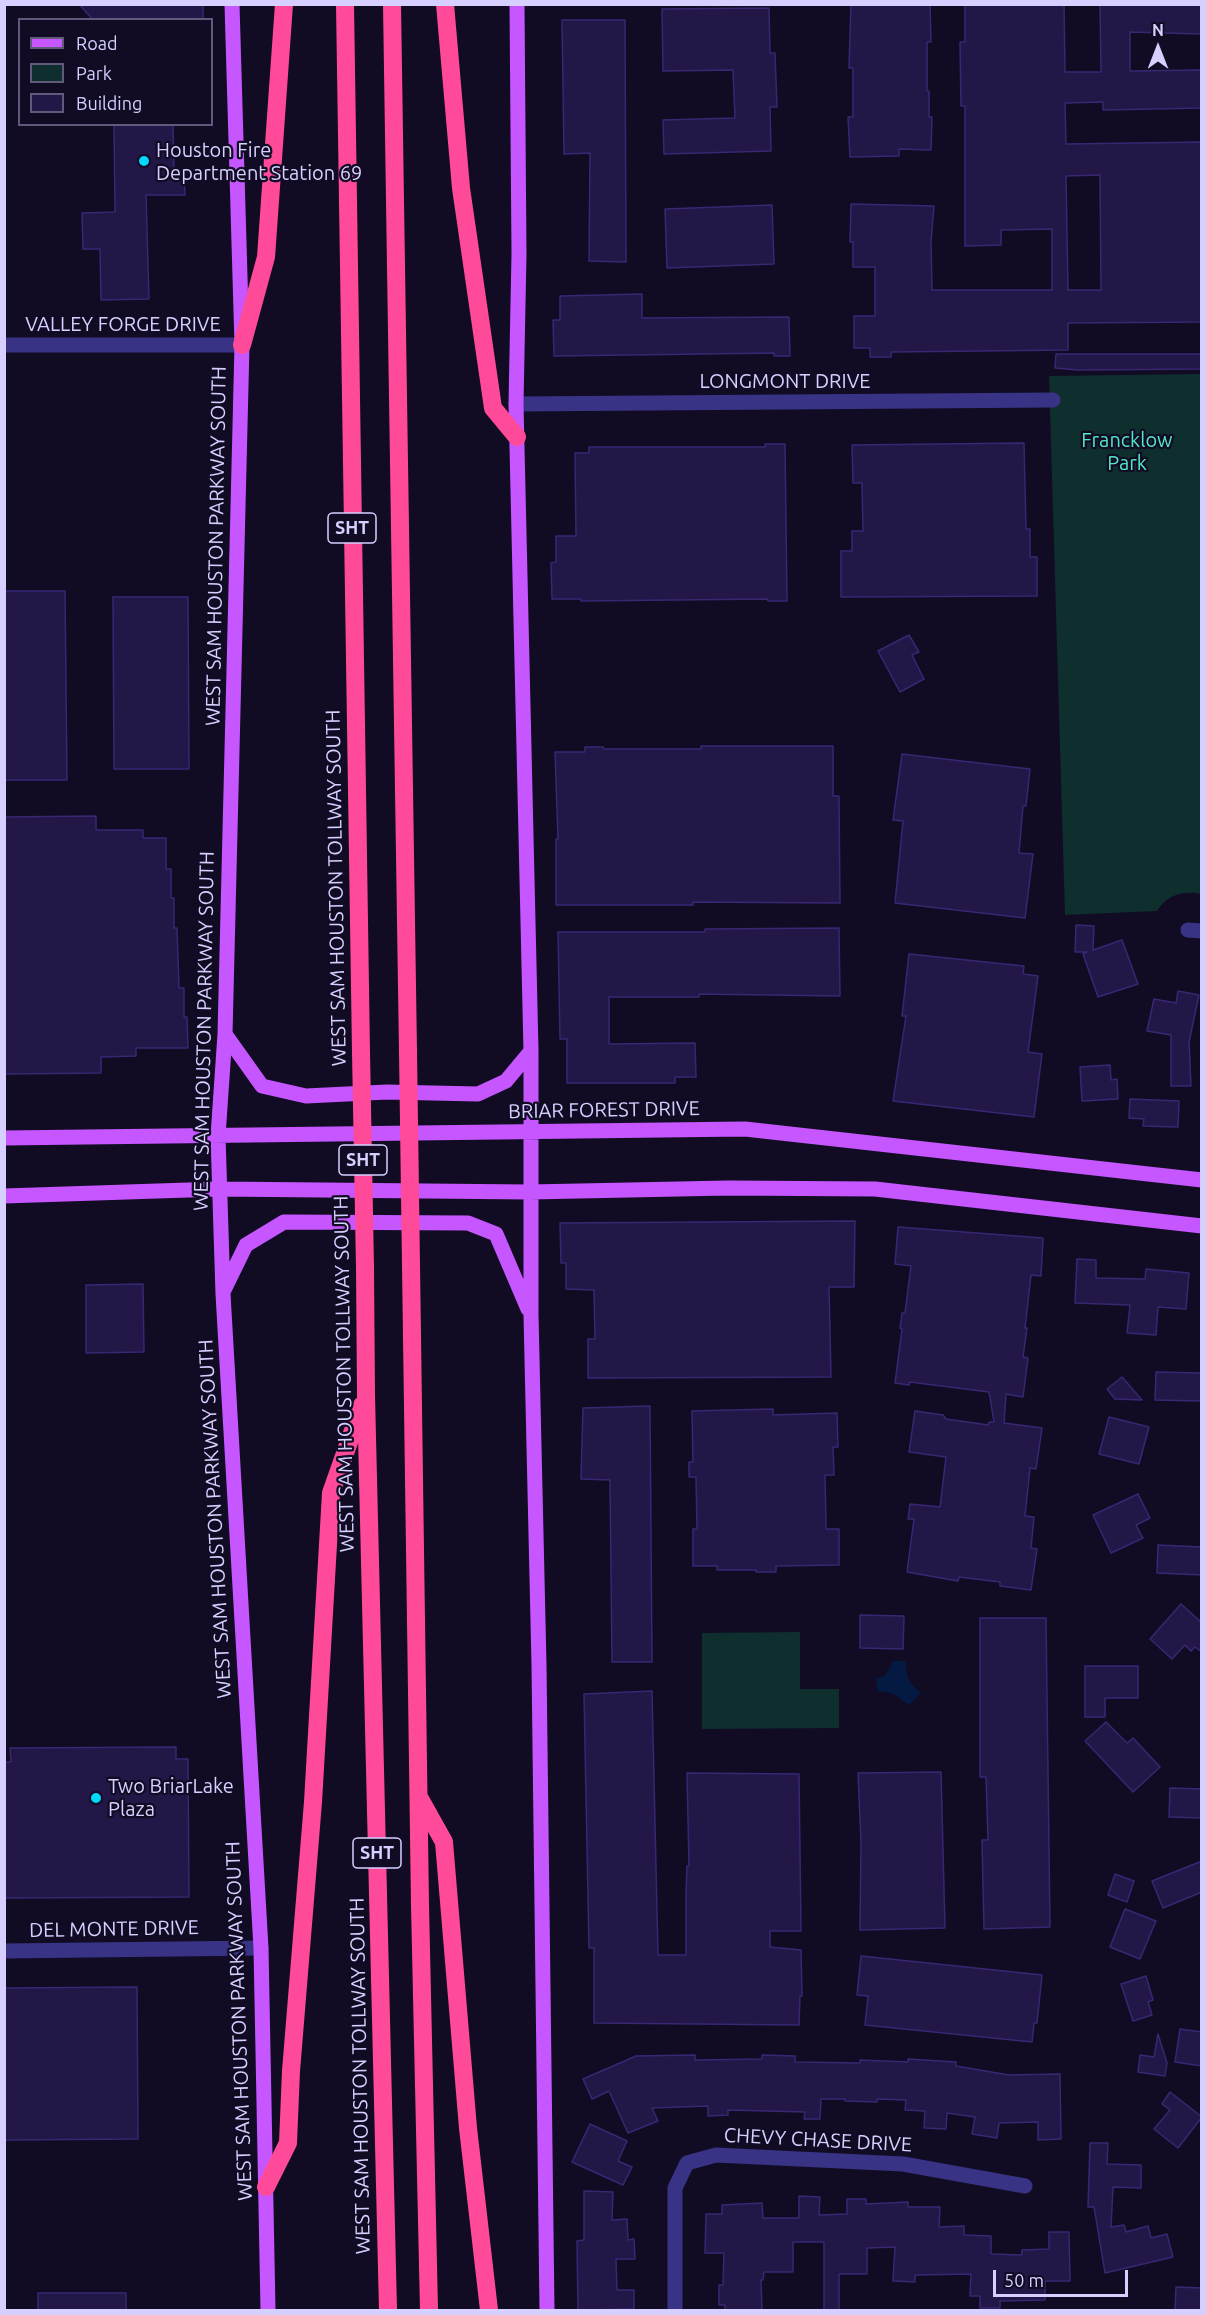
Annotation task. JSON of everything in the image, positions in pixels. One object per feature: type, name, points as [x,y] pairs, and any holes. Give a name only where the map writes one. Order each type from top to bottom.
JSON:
[{"type":"highway","points":[[242,345],[266,257],[284,4]]},
{"type":"highway","name":"WEST SAM HOUSTON TOLLWAY SOUTH","points":[[345,4],[366,1395],[388,2310]]},
{"type":"highway","name":"SHT","points":[[392,4],[418,1797],[429,2310]]},
{"type":"highway","points":[[445,4],[461,188],[494,408],[517,436]]},
{"type":"highway","points":[[266,2187],[288,2143],[291,2071],[313,1802],[331,1493],[366,1395]]},
{"type":"highway","points":[[418,1797],[444,1842],[468,2128],[489,2310]]},
{"type":"main road","name":"WEST SAM HOUSTON PARKWAY SOUTH","points":[[232,4],[242,345],[225,1034],[218,1136],[223,1294],[261,1948],[268,2310]]},
{"type":"main road","points":[[516,4],[519,254],[516,404],[531,1051],[531,1315],[539,1665],[547,2310]]},
{"type":"main road","points":[[225,1034],[262,1086],[306,1096],[387,1092],[478,1094],[506,1081],[531,1051]]},
{"type":"main road","name":"BRIAR FOREST DRIVE","points":[[4,1138],[745,1130],[1202,1180]]},
{"type":"main road","points":[[4,1196],[219,1189],[530,1192],[728,1188],[875,1189],[1202,1226]]},
{"type":"main road","points":[[223,1294],[246,1245],[284,1222],[468,1223],[496,1234],[531,1315]]},
{"type":"street","name":"VALLEY FORGE DRIVE","points":[[4,345],[242,345]]},
{"type":"street","name":"LONGMONT DRIVE","points":[[516,404],[1053,400]]},
{"type":"street","name":"DEL MONTE DRIVE","points":[[4,1951],[261,1948]]},
{"type":"street","name":"CHEVY CHASE DRIVE","points":[[675,2310],[675,2188],[687,2163],[716,2155],[903,2164],[1025,2186]]},
{"type":"green space","name":"Francklow Park","points":[[1201,374],[1201,894],[1176,895],[1165,901],[1157,911],[1065,915],[1049,376]]},
{"type":"green space","points":[[800,1632],[800,1689],[839,1689],[839,1728],[702,1729],[702,1633]]},
{"type":"water","points":[[893,1661],[906,1661],[909,1680],[921,1693],[909,1705],[892,1693],[878,1691],[876,1679],[886,1675]]},
{"type":"building","points":[[79,4],[203,4],[203,18],[91,18]]},
{"type":"building","points":[[851,4],[930,4],[931,42],[927,42],[927,91],[929,91],[929,117],[932,117],[931,150],[899,149],[899,156],[850,157],[848,117],[853,117],[853,68],[849,68]]},
{"type":"building","points":[[965,4],[1064,4],[1065,72],[1101,72],[1100,4],[1202,4],[1202,34],[1130,32],[1130,71],[1202,70],[1202,108],[1103,110],[1103,102],[1065,103],[1066,144],[1202,142],[1202,322],[1068,323],[1068,350],[891,352],[891,357],[870,357],[870,348],[854,348],[854,316],[875,316],[875,267],[853,267],[853,242],[850,242],[851,204],[934,206],[931,242],[932,290],[1052,290],[1052,229],[1001,230],[1001,245],[965,246],[965,106],[961,106],[960,42],[965,42]],"holes":[[[1100,175],[1101,290],[1068,290],[1066,176]]]},
{"type":"building","points":[[769,8],[770,53],[775,53],[777,107],[770,107],[771,151],[664,154],[663,120],[735,118],[733,70],[663,71],[662,9]]},
{"type":"building","points":[[562,20],[625,20],[626,262],[589,261],[590,153],[564,154]]},
{"type":"building","points":[[114,126],[173,126],[174,172],[184,172],[185,195],[146,195],[149,299],[101,300],[100,249],[83,249],[82,213],[115,212]]},
{"type":"building","points":[[772,205],[774,264],[667,268],[665,209]]},
{"type":"building","points":[[642,294],[642,318],[789,317],[790,356],[774,356],[774,353],[554,356],[553,320],[560,320],[560,296]]},
{"type":"building","points":[[1056,354],[1202,354],[1202,369],[1078,370],[1055,368]]},
{"type":"building","points":[[1024,443],[1026,529],[1030,529],[1030,557],[1037,557],[1037,596],[841,597],[841,551],[852,551],[852,531],[863,531],[862,483],[853,483],[852,445]]},
{"type":"building","points":[[765,444],[785,444],[787,601],[768,601],[767,599],[581,601],[581,599],[552,599],[551,563],[556,562],[556,536],[576,536],[575,453],[589,453],[589,447],[765,447]]},
{"type":"building","points":[[4,591],[65,591],[67,780],[4,780]]},
{"type":"building","points":[[113,597],[188,597],[189,769],[114,769]]},
{"type":"building","points":[[909,635],[919,652],[912,655],[924,679],[900,692],[878,651]]},
{"type":"building","points":[[701,746],[833,746],[833,796],[839,796],[840,903],[693,902],[693,905],[556,905],[556,839],[558,839],[555,752],[585,752],[585,747],[701,749]]},
{"type":"building","points":[[902,754],[1030,769],[1026,806],[1023,806],[1019,853],[1033,854],[1025,918],[895,903],[903,821],[893,820]]},
{"type":"building","points":[[96,816],[96,830],[143,830],[143,838],[166,838],[166,869],[171,869],[174,928],[177,928],[179,988],[184,988],[184,1017],[187,1017],[188,1048],[136,1048],[136,1056],[101,1057],[101,1073],[4,1074],[4,817]]},
{"type":"building","points":[[1076,925],[1094,926],[1093,950],[1122,940],[1138,984],[1098,997],[1083,954],[1087,952],[1075,952]]},
{"type":"building","points":[[839,928],[840,996],[699,994],[699,997],[609,997],[609,1044],[695,1043],[696,1077],[675,1077],[675,1083],[567,1083],[567,1039],[560,1039],[558,932],[705,932],[705,929]]},
{"type":"building","points":[[909,954],[1024,966],[1023,974],[1038,976],[1028,1052],[1042,1054],[1034,1117],[893,1101],[906,1016],[902,1016]]},
{"type":"building","points":[[1178,991],[1199,995],[1189,1042],[1191,1086],[1171,1086],[1171,1035],[1147,1031],[1154,999],[1176,1003]]},
{"type":"building","points":[[1110,1065],[1111,1080],[1117,1079],[1118,1099],[1082,1101],[1080,1067]]},
{"type":"building","points":[[1130,1099],[1179,1101],[1178,1127],[1143,1126],[1144,1119],[1129,1118]]},
{"type":"building","points":[[855,1221],[854,1287],[829,1287],[831,1377],[588,1378],[588,1339],[595,1339],[594,1290],[566,1289],[566,1263],[561,1263],[560,1223]]},
{"type":"building","points":[[898,1227],[1043,1238],[1041,1276],[1031,1275],[1023,1357],[1028,1358],[1023,1397],[1006,1394],[1004,1423],[1042,1428],[1036,1469],[1030,1468],[1025,1516],[1034,1517],[1031,1548],[1037,1549],[1031,1590],[1000,1586],[1000,1582],[959,1577],[958,1581],[907,1572],[914,1519],[908,1519],[910,1504],[940,1507],[946,1457],[909,1452],[915,1411],[943,1415],[946,1419],[988,1425],[989,1422],[994,1422],[989,1392],[910,1382],[909,1385],[895,1383],[902,1313],[905,1313],[911,1266],[895,1264]]},
{"type":"building","points":[[1077,1259],[1096,1260],[1096,1278],[1145,1279],[1146,1269],[1189,1273],[1186,1309],[1158,1307],[1156,1335],[1127,1333],[1130,1305],[1075,1303]]},
{"type":"building","points":[[143,1284],[144,1352],[86,1353],[86,1285]]},
{"type":"building","points":[[1156,1372],[1202,1373],[1202,1401],[1155,1400]]},
{"type":"building","points":[[1122,1377],[1142,1400],[1115,1399],[1107,1389]]},
{"type":"building","points":[[650,1406],[652,1662],[612,1662],[610,1480],[581,1479],[583,1408]]},
{"type":"building","points":[[773,1409],[773,1415],[837,1413],[838,1447],[833,1447],[834,1475],[825,1475],[826,1529],[839,1529],[839,1565],[776,1566],[776,1572],[717,1570],[717,1566],[693,1566],[693,1529],[697,1529],[696,1477],[689,1477],[689,1462],[693,1462],[692,1411]]},
{"type":"building","points":[[1109,1417],[1149,1427],[1139,1464],[1099,1454]]},
{"type":"building","points":[[1138,1494],[1150,1518],[1136,1525],[1143,1538],[1111,1553],[1093,1515]]},
{"type":"building","points":[[1158,1545],[1202,1547],[1202,1575],[1157,1573]]},
{"type":"building","points":[[1181,1604],[1202,1623],[1202,1652],[1195,1647],[1191,1651],[1185,1645],[1172,1659],[1150,1639]]},
{"type":"building","points":[[860,1615],[904,1616],[903,1649],[860,1648]]},
{"type":"building","points":[[980,1618],[1046,1618],[1050,1927],[984,1929],[982,1840],[988,1840],[986,1777],[980,1777]]},
{"type":"building","points":[[1085,1666],[1138,1666],[1138,1698],[1105,1698],[1105,1717],[1085,1717]]},
{"type":"building","points":[[652,1691],[658,1955],[686,1955],[686,1894],[687,1866],[689,1866],[687,1773],[799,1774],[801,1931],[770,1931],[770,1947],[801,1950],[802,1996],[800,1996],[799,2025],[594,2023],[594,1948],[589,1948],[584,1694]]},
{"type":"building","points":[[1106,1722],[1127,1743],[1133,1738],[1160,1767],[1133,1792],[1085,1741]]},
{"type":"building","name":"Two BriarLake Plaza","points":[[176,1747],[176,1759],[188,1759],[189,1897],[4,1898],[4,1762],[11,1762],[10,1748]]},
{"type":"building","points":[[941,1772],[945,1928],[860,1930],[861,1842],[858,1773]]},
{"type":"building","points":[[1170,1788],[1202,1789],[1202,1818],[1169,1817]]},
{"type":"building","points":[[1202,1861],[1202,1892],[1163,1908],[1152,1881]]},
{"type":"building","points":[[1115,1874],[1134,1881],[1127,1902],[1108,1895]]},
{"type":"building","points":[[1125,1909],[1156,1921],[1140,1959],[1110,1947]]},
{"type":"building","points":[[861,1956],[1042,1975],[1037,2023],[1034,2023],[1032,2042],[865,2025],[868,1996],[857,1995]]},
{"type":"building","points":[[1146,1976],[1153,2000],[1148,2002],[1152,2015],[1133,2021],[1121,1984]]},
{"type":"building","points":[[137,1987],[138,2139],[4,2140],[4,1988]]},
{"type":"building","points":[[1180,2029],[1202,2032],[1202,2066],[1175,2062]]},
{"type":"building","points":[[1158,2034],[1167,2063],[1165,2076],[1138,2072],[1140,2055],[1154,2057]]},
{"type":"building","points":[[695,2055],[695,2060],[762,2059],[762,2055],[795,2056],[795,2062],[860,2063],[860,2060],[908,2062],[908,2059],[956,2062],[956,2066],[1009,2075],[1060,2074],[1061,2139],[1038,2140],[1038,2122],[999,2123],[997,2138],[972,2134],[975,2117],[947,2113],[946,2129],[924,2128],[925,2111],[905,2110],[906,2100],[877,2099],[877,2102],[821,2099],[820,2119],[804,2119],[805,2112],[728,2110],[728,2115],[708,2116],[708,2106],[652,2108],[658,2121],[628,2133],[609,2091],[592,2099],[583,2079],[636,2056]]},
{"type":"building","points":[[1170,2092],[1202,2117],[1178,2148],[1154,2129],[1170,2110],[1162,2104]]},
{"type":"building","points":[[590,2124],[627,2141],[618,2161],[632,2167],[623,2185],[572,2162]]},
{"type":"building","points":[[1090,2143],[1108,2143],[1107,2164],[1141,2165],[1141,2188],[1113,2187],[1111,2227],[1124,2225],[1126,2232],[1148,2226],[1151,2238],[1167,2234],[1173,2257],[1105,2273],[1094,2207],[1088,2207]]},
{"type":"building","points":[[584,2191],[613,2192],[612,2220],[627,2219],[628,2240],[634,2239],[635,2259],[616,2259],[617,2290],[634,2290],[634,2309],[578,2310],[577,2241],[584,2240]]},
{"type":"building","points":[[799,2196],[820,2197],[819,2215],[847,2214],[847,2199],[866,2199],[866,2204],[908,2202],[908,2207],[940,2207],[939,2227],[964,2226],[964,2235],[991,2236],[991,2254],[1022,2255],[1022,2250],[1049,2249],[1049,2232],[1069,2232],[1070,2281],[1045,2281],[1045,2300],[1000,2301],[1000,2308],[980,2308],[980,2296],[970,2296],[971,2274],[915,2275],[915,2282],[893,2281],[895,2247],[867,2248],[867,2274],[839,2274],[839,2310],[824,2310],[824,2242],[793,2242],[793,2272],[764,2272],[763,2280],[761,2280],[762,2310],[725,2310],[725,2305],[719,2305],[719,2285],[723,2285],[724,2253],[705,2253],[706,2214],[722,2214],[722,2205],[762,2203],[763,2218],[799,2218]]},
{"type":"building","points":[[1176,2287],[1202,2288],[1202,2310],[1175,2310]]},
{"type":"building","points":[[38,2293],[126,2293],[126,2310],[38,2310]]},
{"type":"place","name":"Houston Fire Department Station 69","points":[[144,161]]},
{"type":"place","name":"Two BriarLake Plaza","points":[[96,1798]]}]
